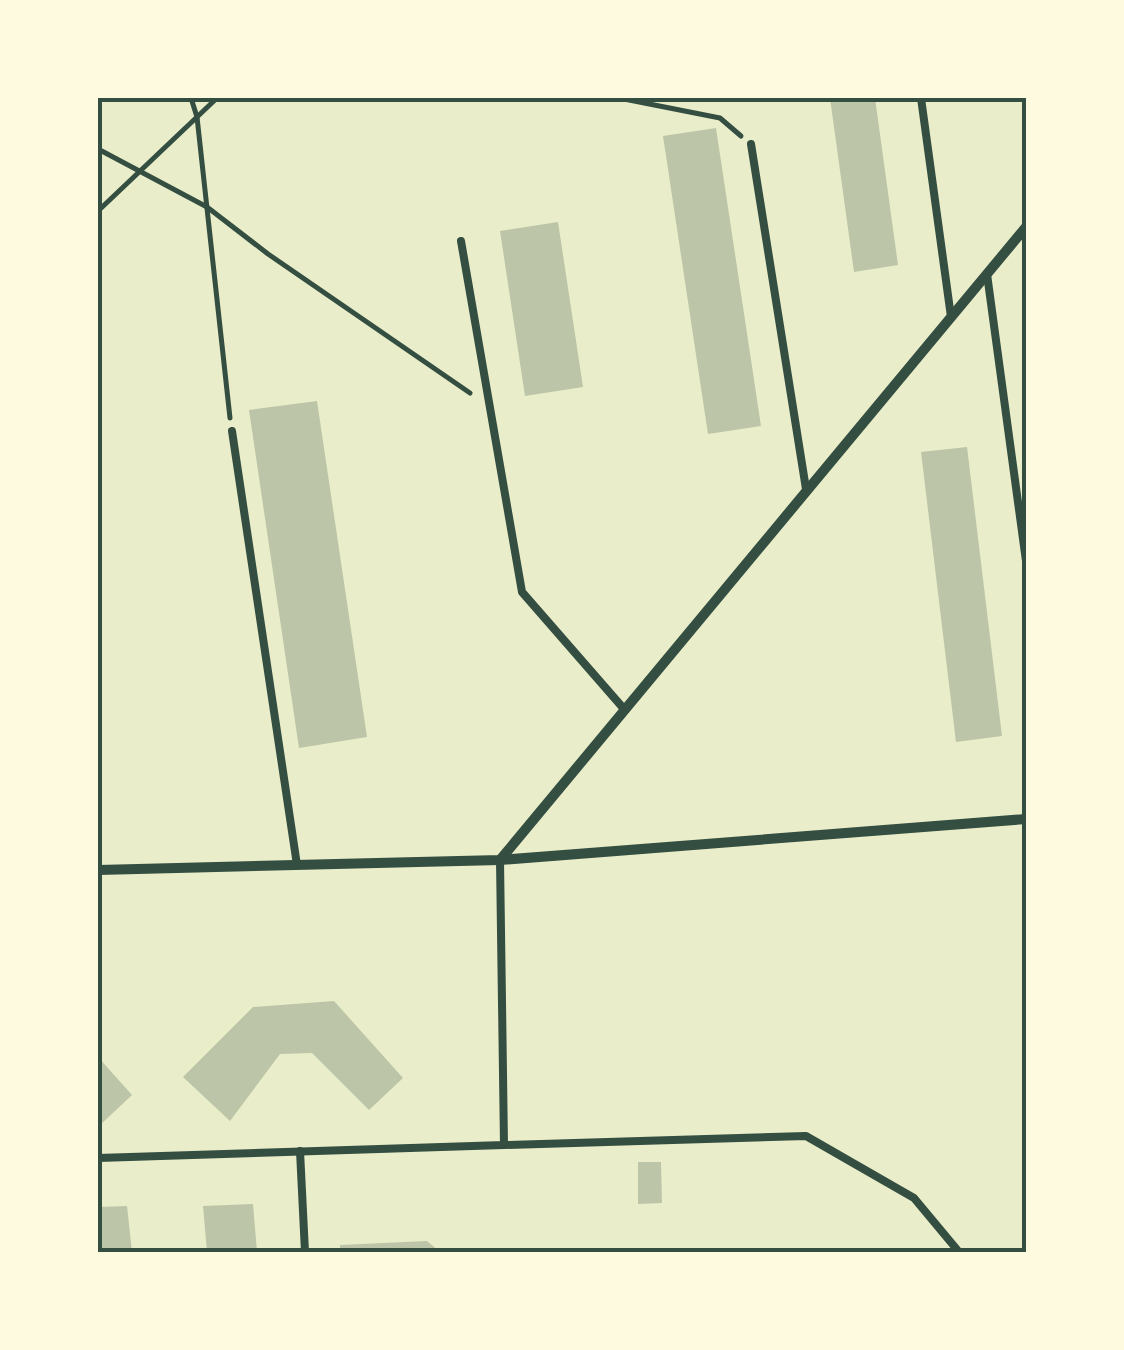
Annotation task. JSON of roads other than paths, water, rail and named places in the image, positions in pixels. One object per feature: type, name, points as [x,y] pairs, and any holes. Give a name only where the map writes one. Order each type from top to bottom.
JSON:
[{"type":"street","points":[[500,860],[1026,226]]},
{"type":"street","points":[[98,870],[500,860],[1026,819]]},
{"type":"lane","points":[[921,98],[952,317]]},
{"type":"lane","points":[[751,144],[806,489]]},
{"type":"lane","points":[[460,241],[522,592],[624,709]]},
{"type":"lane","points":[[987,274],[1026,561]]},
{"type":"lane","points":[[232,431],[297,865]]},
{"type":"lane","points":[[500,860],[504,1145]]},
{"type":"lane","points":[[98,1158],[806,1136],[914,1198],[958,1252]]},
{"type":"lane","points":[[300,1151],[305,1252]]}]
